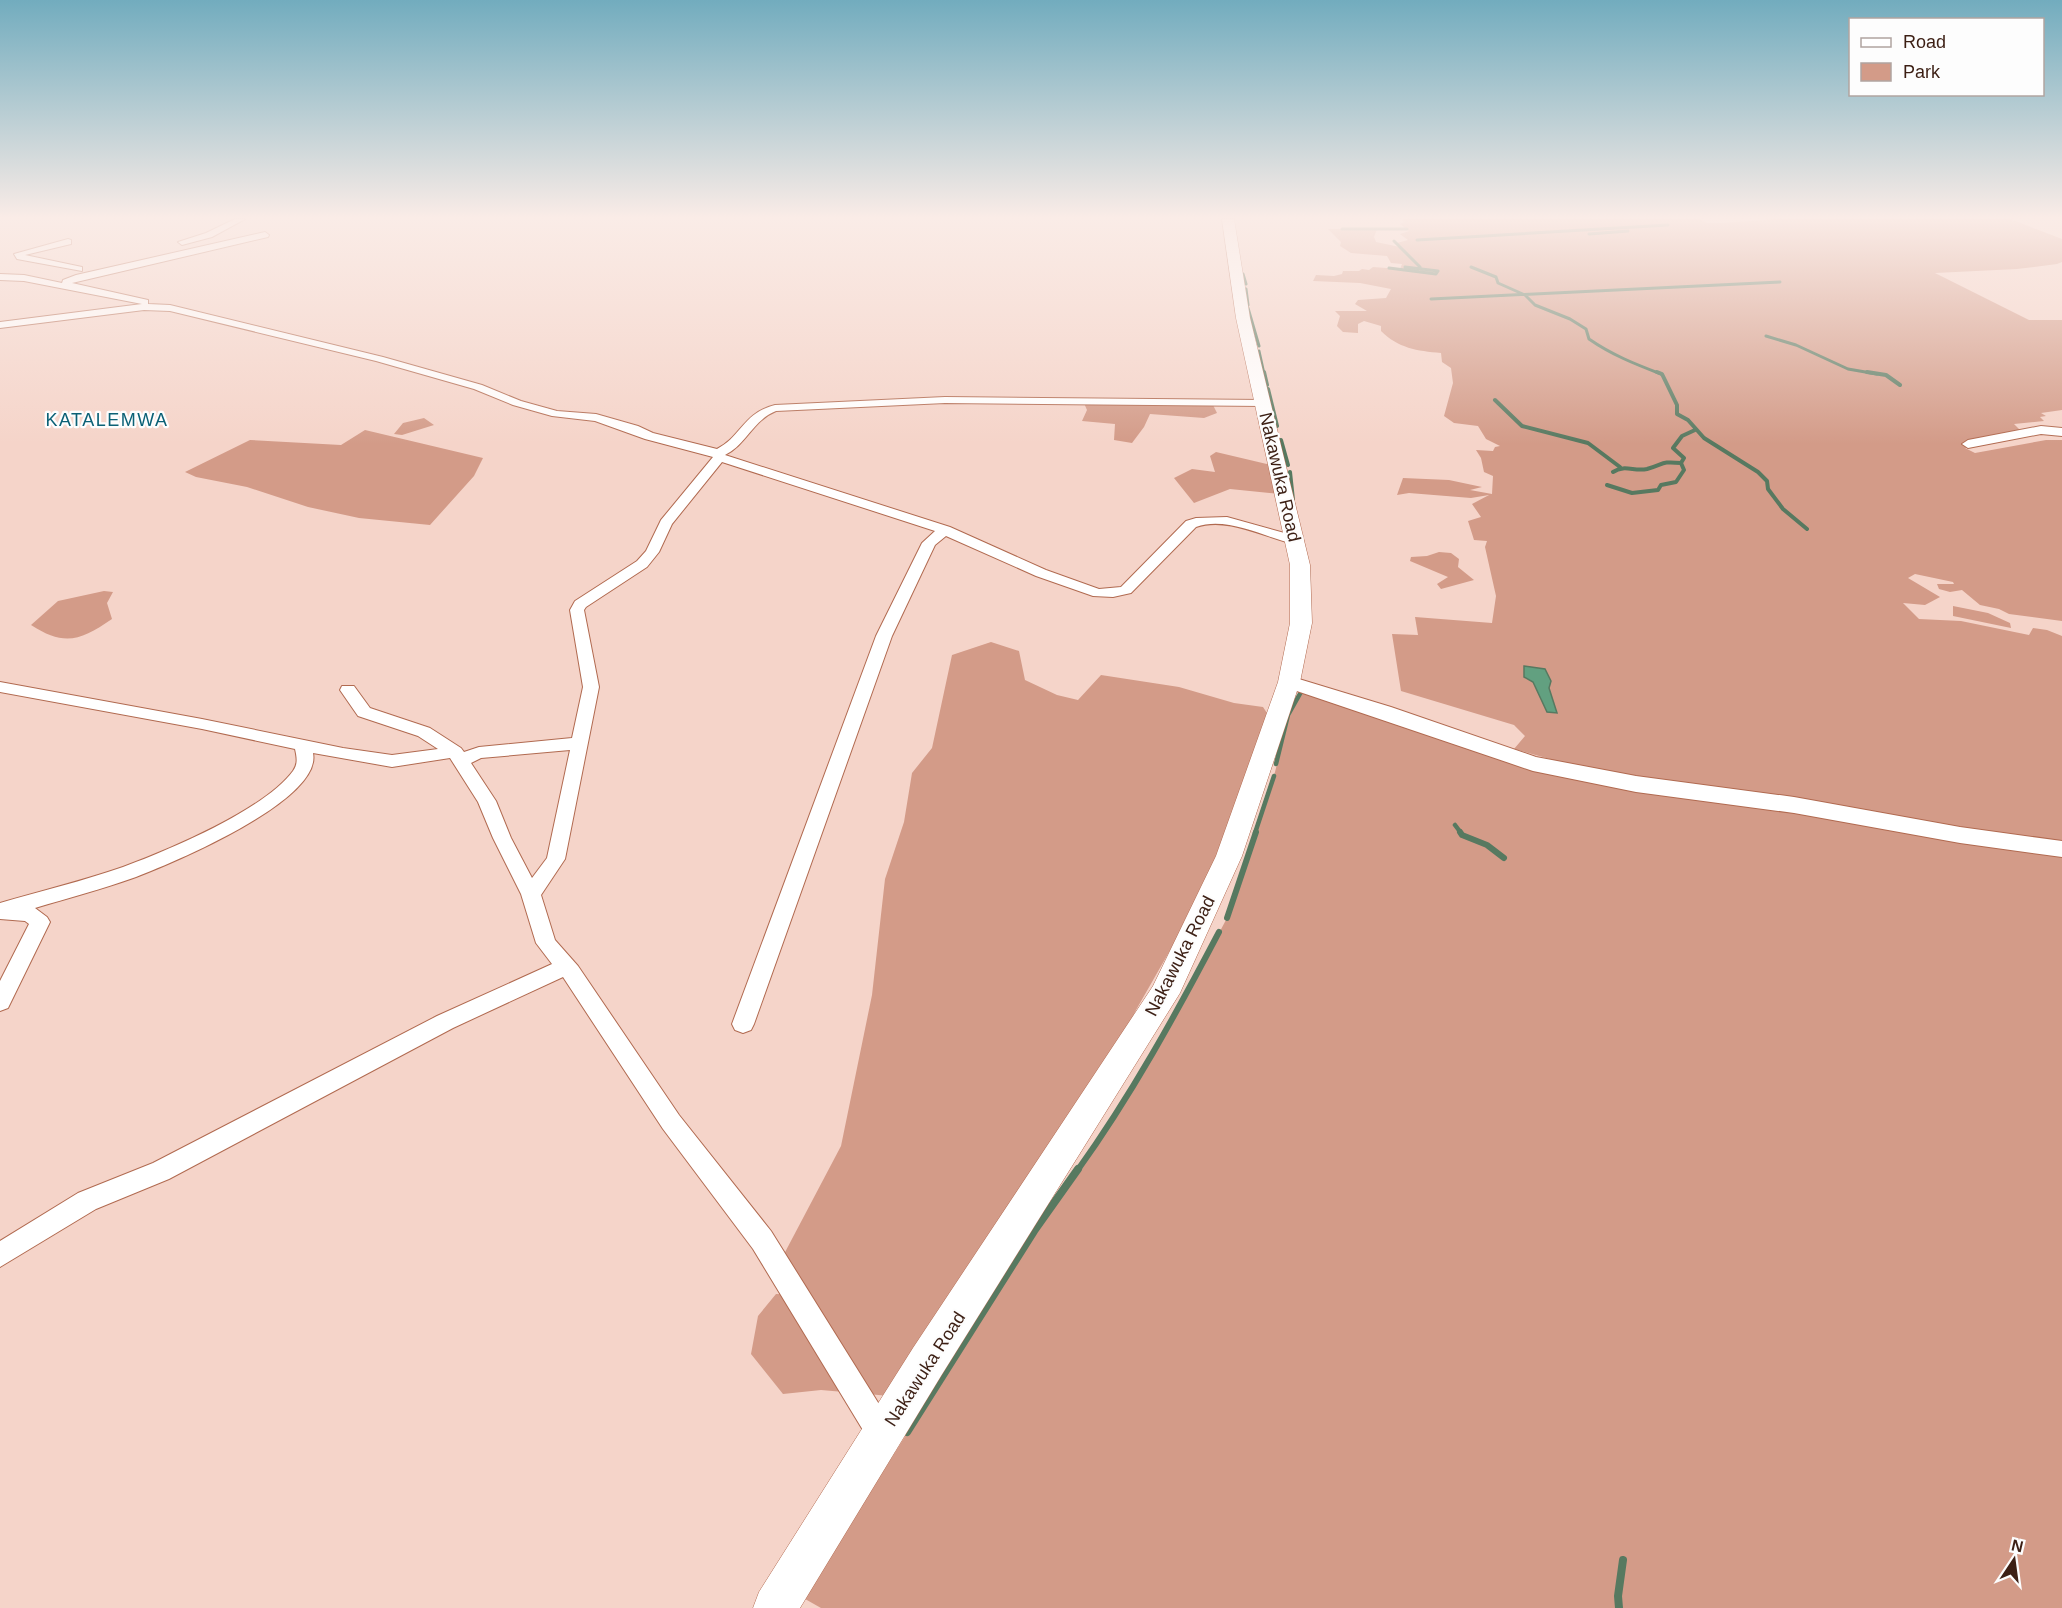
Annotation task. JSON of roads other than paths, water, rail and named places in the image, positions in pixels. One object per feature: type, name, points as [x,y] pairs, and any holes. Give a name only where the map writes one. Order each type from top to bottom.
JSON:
[{"type":"main road","name":"Nakawuka Road","points":[[775,1608],[882,1435],[1165,993],[1229,856],[1288,682],[1301,623],[1302,582],[1239,294]]},
{"type":"street","points":[[106,294],[379,358],[478,387],[517,403],[556,414],[596,418],[634,429],[945,530],[1041,573],[1105,594],[1126,590],[1191,524],[1202,520],[1234,523],[1294,540]]},
{"type":"street","points":[[0,325],[144,307],[170,308]]},
{"type":"street","points":[[531,894],[556,860],[591,687],[577,610],[580,604],[642,564],[652,552],[666,524],[719,455],[735,443],[737,435],[761,414],[775,408],[956,400],[1263,403]]},
{"type":"street","points":[[1968,444],[2041,430],[2062,432]]},
{"type":"street","points":[[743,1024],[884,636],[929,543],[945,530]]},
{"type":"street","points":[[1288,682],[1554,769],[1636,784],[1794,805],[1960,835],[2062,849]]},
{"type":"street","points":[[0,687],[202,724],[337,753],[392,761],[579,743]]},
{"type":"street","points":[[348,690],[364,712],[424,732],[458,756],[487,801],[502,838],[531,894],[546,943],[566,967],[671,1122],[762,1240],[882,1435]]},
{"type":"street","points":[[0,912],[129,872],[213,835],[271,802],[300,774],[306,761],[303,746]]},
{"type":"street","points":[[303,767],[322,756],[337,753]]},
{"type":"street","points":[[0,912],[30,914],[40,922],[0,1002]]},
{"type":"street","points":[[0,1255],[87,1201],[161,1170],[445,1022],[566,967]]},
{"type":"waterway","points":[[1247,294],[1248,305]]},
{"type":"waterway","points":[[1431,299],[1524,294]]},
{"type":"waterway","points":[[1524,294],[1535,305],[1570,319],[1586,329],[1589,339],[1606,350],[1661,374]]},
{"type":"waterway","points":[[1524,294],[1533,294]]},
{"type":"waterway","points":[[1248,308],[1259,346]]},
{"type":"waterway","points":[[1766,336],[1796,345],[1848,369],[1877,374]]},
{"type":"waterway","points":[[1259,351],[1264,374]]},
{"type":"waterway","points":[[1264,372],[1267,385]]},
{"type":"waterway","points":[[1657,372],[1662,374],[1677,405],[1677,414],[1688,420],[1704,438],[1758,472],[1767,481],[1768,489],[1783,509],[1807,529]]},
{"type":"waterway","points":[[1867,372],[1886,375],[1900,385]]},
{"type":"waterway","points":[[1268,389],[1277,426]]},
{"type":"waterway","points":[[1495,400],[1522,426],[1588,443],[1620,467]]},
{"type":"waterway","points":[[1681,463],[1684,458],[1673,448],[1682,436],[1695,430]]},
{"type":"waterway","points":[[1281,440],[1288,465]]},
{"type":"waterway","points":[[1613,472],[1626,468],[1638,470],[1666,463],[1681,463]]},
{"type":"waterway","points":[[1607,485],[1632,493],[1658,490],[1661,485],[1676,482],[1684,470],[1681,463]]},
{"type":"waterway","points":[[1290,472],[1293,500]]},
{"type":"waterway","points":[[1276,764],[1288,715],[1301,692]]},
{"type":"waterway","points":[[1255,833],[1274,776]]},
{"type":"waterway","points":[[1455,825],[1461,833]]},
{"type":"waterway","points":[[1227,918],[1256,832]]},
{"type":"waterway","points":[[1460,832],[1462,835],[1487,845],[1504,858]]},
{"type":"waterway","points":[[1077,1171],[1116,1114],[1152,1054],[1219,932]]},
{"type":"waterway","points":[[907,1432],[1034,1231],[1078,1169]]},
{"type":"waterway","points":[[1619,1608],[1618,1596],[1623,1560]]},
{"type":"district","name":"KATALEMWA","points":[[107,420]]}]
